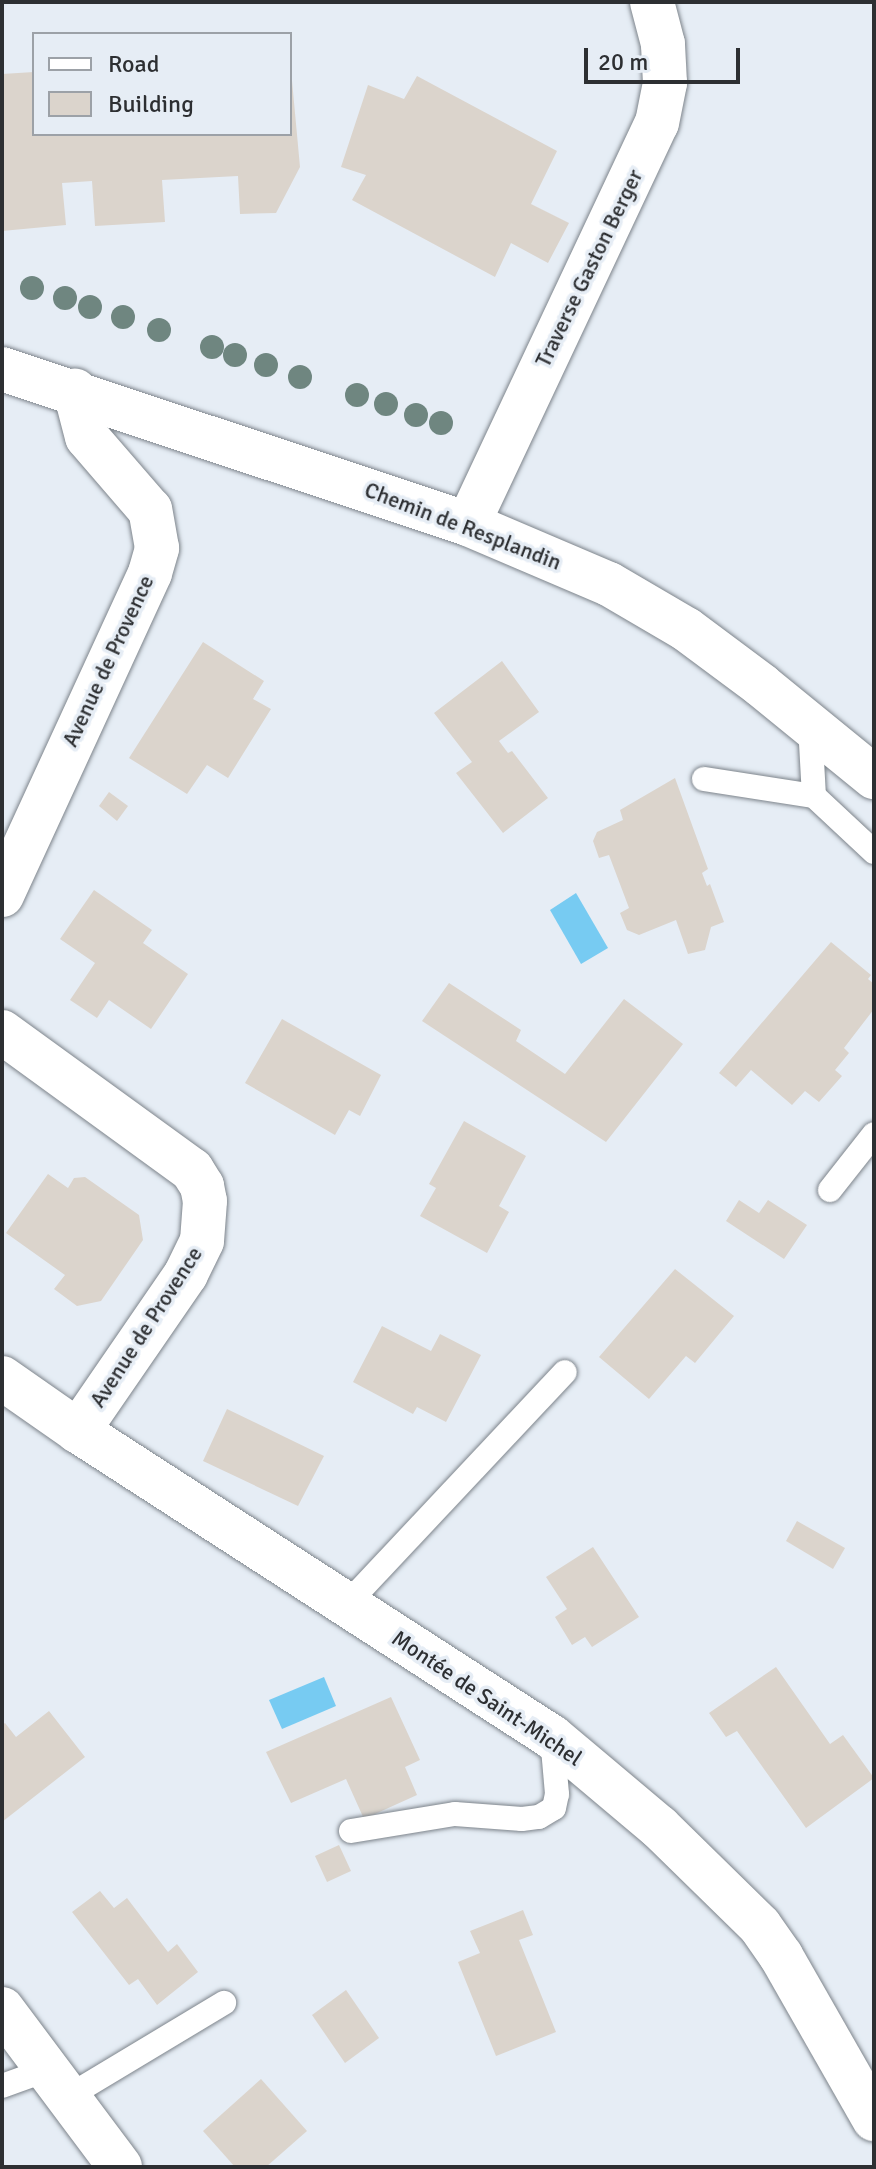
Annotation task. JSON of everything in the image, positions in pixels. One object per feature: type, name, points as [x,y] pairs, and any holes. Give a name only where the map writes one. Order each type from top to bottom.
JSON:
[{"type":"street","name":"Traverse Gaston Berger","points":[[468,524],[657,123],[665,83],[663,44],[652,2]]},
{"type":"street","name":"Chemin de Resplandin","points":[[2,369],[468,524],[609,584],[653,606],[874,777]]},
{"type":"street","name":"Avenue de Provence","points":[[2,895],[150,573],[157,548],[150,510],[87,437],[75,391]]},
{"type":"street","name":"Avenue de Provence","points":[[2,1032],[192,1170],[202,1186],[205,1201],[202,1241],[186,1274],[78,1431]]},
{"type":"street","name":"Montée de Saint-Michel","points":[[2,1378],[78,1431],[552,1737],[659,1827],[760,1926],[781,1956],[874,2119]]},
{"type":"street","points":[[2,2009],[120,2167]]},
{"type":"lane","points":[[810,725],[814,796]]},
{"type":"lane","points":[[704,779],[814,796],[874,852]]},
{"type":"lane","points":[[830,1190],[874,1134]]},
{"type":"lane","points":[[347,1604],[565,1372]]},
{"type":"lane","points":[[351,1831],[455,1814],[522,1819],[539,1817],[554,1808],[557,1794],[552,1737]]},
{"type":"lane","points":[[2,2086],[59,2082],[224,2003]]},
{"type":"water","points":[[576,893],[608,948],[581,964],[550,910]]},
{"type":"water","points":[[324,1677],[336,1706],[282,1729],[269,1700]]},
{"type":"building","points":[[32,72],[32,136],[292,136],[292,81],[300,167],[276,213],[240,214],[238,176],[162,180],[165,222],[95,226],[92,181],[62,183],[66,225],[2,231],[2,74]]},
{"type":"building","points":[[417,76],[557,151],[531,204],[569,223],[548,263],[511,243],[495,277],[352,200],[366,175],[341,167],[368,85],[404,99]]},
{"type":"building","points":[[203,642],[264,681],[253,699],[271,709],[228,778],[207,765],[187,794],[129,758]]},
{"type":"building","points":[[502,661],[539,712],[499,741],[508,753],[512,751],[548,798],[503,833],[456,773],[472,762],[434,713]]},
{"type":"building","points":[[675,778],[708,869],[702,873],[707,886],[710,884],[724,922],[711,927],[705,950],[688,954],[676,920],[639,935],[627,930],[620,913],[629,908],[609,855],[599,858],[593,841],[597,832],[623,820],[620,810]]},
{"type":"building","points":[[109,792],[128,806],[117,821],[99,806]]},
{"type":"building","points":[[94,890],[152,930],[143,943],[188,974],[151,1029],[109,1000],[97,1018],[70,1000],[95,963],[60,939]]},
{"type":"building","points":[[831,942],[871,975],[868,979],[874,984],[874,1009],[844,1048],[849,1053],[835,1070],[842,1076],[819,1102],[805,1091],[792,1105],[751,1070],[736,1087],[719,1073]]},
{"type":"building","points":[[449,983],[521,1030],[516,1041],[565,1074],[624,999],[683,1044],[606,1142],[422,1021]]},
{"type":"building","points":[[282,1019],[381,1075],[360,1116],[349,1110],[335,1135],[245,1083]]},
{"type":"building","points":[[464,1121],[526,1156],[499,1206],[509,1212],[487,1253],[420,1216],[436,1188],[429,1184]]},
{"type":"building","points":[[48,1174],[68,1188],[74,1178],[85,1177],[139,1215],[143,1240],[101,1301],[77,1306],[54,1289],[65,1275],[6,1233]]},
{"type":"building","points":[[739,1200],[759,1213],[768,1200],[807,1225],[784,1259],[726,1221]]},
{"type":"building","points":[[675,1269],[734,1316],[695,1363],[686,1356],[649,1399],[599,1357]]},
{"type":"building","points":[[382,1326],[431,1351],[440,1334],[481,1355],[446,1422],[417,1407],[413,1414],[353,1382]]},
{"type":"building","points":[[227,1409],[324,1456],[298,1506],[203,1461]]},
{"type":"building","points":[[797,1521],[845,1548],[833,1569],[786,1541]]},
{"type":"building","points":[[593,1547],[639,1617],[592,1647],[585,1637],[572,1645],[555,1617],[567,1609],[546,1577]]},
{"type":"building","points":[[776,1667],[830,1744],[843,1735],[874,1778],[806,1828],[737,1731],[726,1737],[709,1713]]},
{"type":"building","points":[[391,1697],[420,1760],[405,1767],[417,1795],[364,1819],[346,1779],[291,1803],[266,1752]]},
{"type":"building","points":[[49,1711],[85,1757],[2,1822],[2,1725],[5,1723],[16,1737]]},
{"type":"building","points":[[339,1845],[351,1871],[327,1882],[315,1856]]},
{"type":"building","points":[[100,1891],[114,1908],[127,1898],[168,1952],[177,1944],[198,1972],[157,2005],[138,1979],[129,1985],[72,1912]]},
{"type":"building","points":[[523,1910],[533,1935],[519,1940],[556,2032],[496,2056],[458,1962],[480,1953],[470,1931]]},
{"type":"building","points":[[346,1990],[379,2038],[345,2063],[312,2015]]},
{"type":"building","points":[[261,2079],[307,2131],[266,2167],[235,2167],[203,2131]]}]
